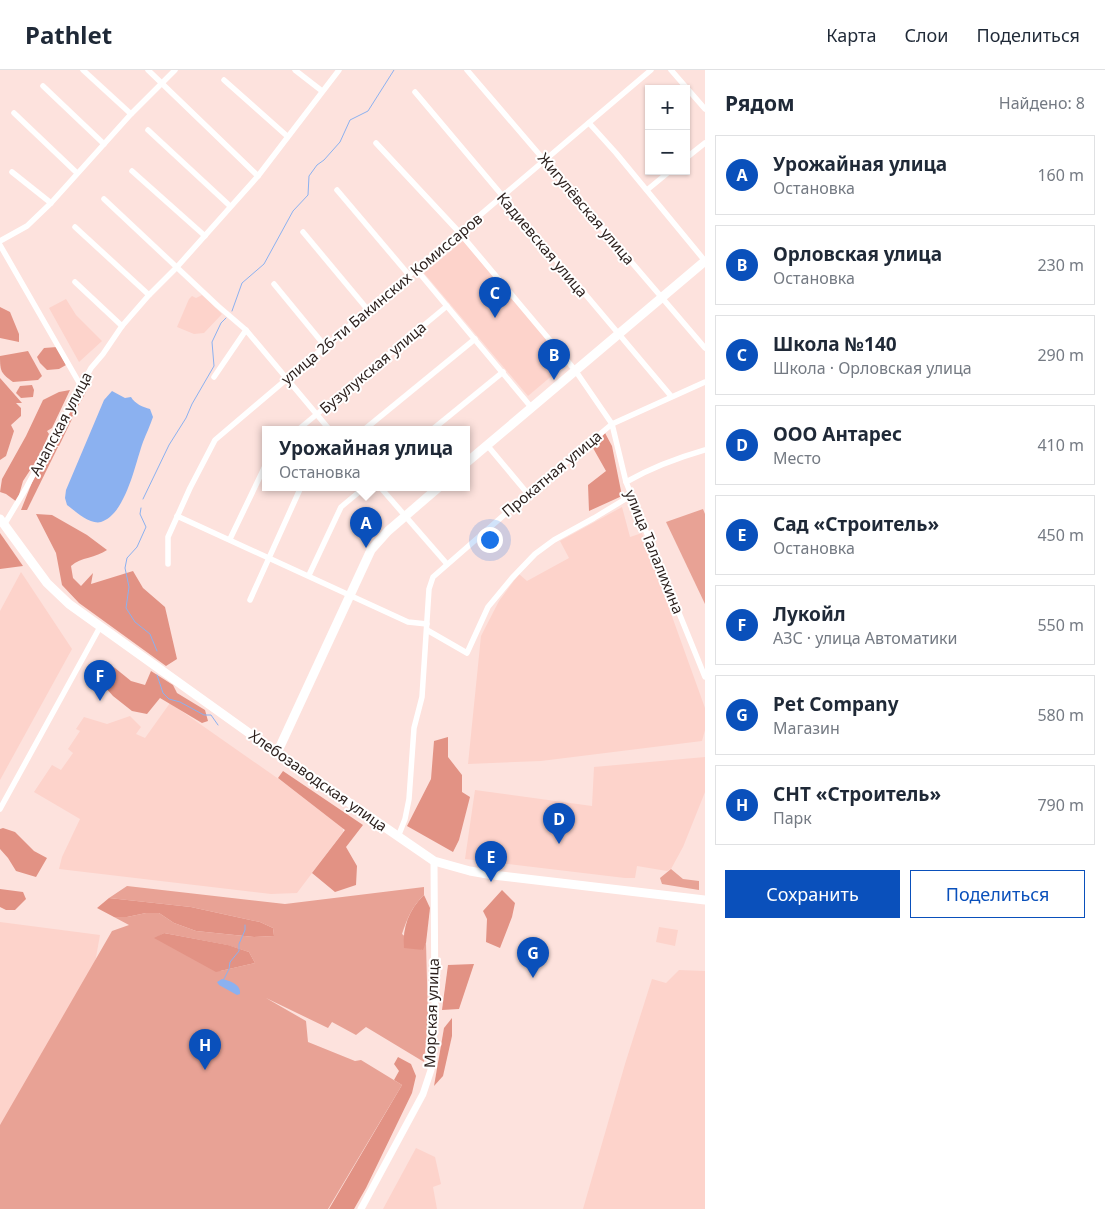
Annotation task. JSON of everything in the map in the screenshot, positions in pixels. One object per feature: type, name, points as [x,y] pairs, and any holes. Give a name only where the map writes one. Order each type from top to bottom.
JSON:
[{"type":"main road","points":[[470,460],[705,261]]},
{"type":"main road","points":[[277,753],[371,550],[379,539],[434,491]]},
{"type":"main road","name":"Хлебозаводская улица","points":[[2,522],[47,583],[68,604],[277,753],[434,861],[485,874],[705,900]]},
{"type":"street","points":[[83,70],[131,114]]},
{"type":"street","points":[[148,70],[258,176]]},
{"type":"street","points":[[0,241],[26,226],[51,203],[131,114],[174,70]]},
{"type":"street","points":[[295,70],[322,90]]},
{"type":"street","name":"Анапская улица","points":[[2,522],[25,490],[91,368],[122,326],[258,176],[339,70]]},
{"type":"street","name":"Жигулёвская улица","points":[[467,70],[705,348]]},
{"type":"street","name":"улица 26-ти Бакинских Комиссаров","points":[[168,564],[168,537],[215,440],[651,70]]},
{"type":"street","points":[[671,70],[705,109]]},
{"type":"street","points":[[224,80],[287,136]]},
{"type":"street","points":[[43,86],[104,144]]},
{"type":"street","name":"Кадиевская улица","points":[[415,92],[671,396]]},
{"type":"street","points":[[14,113],[77,173]]},
{"type":"street","points":[[589,123],[705,261]]},
{"type":"street","points":[[148,130],[230,206]]},
{"type":"street","points":[[690,155],[705,142]]},
{"type":"street","points":[[376,143],[458,232],[575,370],[612,424]]},
{"type":"street","points":[[132,171],[205,236]]},
{"type":"street","points":[[12,172],[51,203]]},
{"type":"street","points":[[647,190],[665,175]]},
{"type":"street","points":[[337,190],[409,275]]},
{"type":"street","points":[[104,199],[246,330],[327,426]]},
{"type":"street","points":[[75,227],[149,295]]},
{"type":"street","points":[[303,232],[368,310]]},
{"type":"street","points":[[0,245],[81,386]]},
{"type":"street","points":[[416,270],[532,407]]},
{"type":"street","points":[[75,282],[122,326]]},
{"type":"street","points":[[274,284],[325,346]]},
{"type":"street","name":"Бузулукская улица","points":[[303,426],[447,306]]},
{"type":"street","points":[[214,377],[246,330]]},
{"type":"street","points":[[370,426],[475,339]]},
{"type":"street","points":[[438,426],[502,372]]},
{"type":"street","name":"Прокатная улица","points":[[398,837],[405,819],[409,798],[414,728],[422,697],[429,589],[433,577],[612,424],[705,382]]},
{"type":"street","name":"улица Талалихина","points":[[612,424],[626,482],[705,677]]},
{"type":"street","points":[[487,445],[528,494]]},
{"type":"street","points":[[626,482],[641,473],[676,458],[705,450]]},
{"type":"street","points":[[230,539],[262,472]]},
{"type":"street","points":[[250,600],[299,491]]},
{"type":"street","points":[[309,575],[340,508],[359,491]]},
{"type":"street","points":[[383,491],[447,564]]},
{"type":"street","points":[[177,516],[408,622],[427,627],[467,652],[488,607],[535,554],[554,540],[632,495]]},
{"type":"street","points":[[0,809],[100,627]]},
{"type":"street","name":"Морская улица","points":[[361,1209],[424,1094],[431,1070],[435,1015],[434,861]]},
{"type":"shaded area","points":[[463,241],[567,363],[528,396],[424,273]]},
{"type":"shaded area","points":[[202,295],[222,314],[204,333],[194,334],[177,327],[189,299],[192,296],[196,298]]},
{"type":"shaded area","points":[[66,299],[76,315],[102,341],[79,362],[49,308]]},
{"type":"shaded area","points":[[0,307],[10,312],[19,334],[19,342],[0,338]]},
{"type":"shaded area","points":[[57,347],[66,365],[59,369],[47,370],[37,357],[44,348]]},
{"type":"shaded area","points":[[28,351],[42,376],[38,380],[13,382],[2,372],[0,356]]},
{"type":"shaded area","points":[[0,378],[22,403],[16,403],[21,408],[21,416],[11,425],[14,431],[6,456],[0,460]]},
{"type":"shaded area","points":[[32,385],[34,390],[33,397],[21,398],[16,393],[20,386]]},
{"type":"shaded area","points":[[70,390],[52,428],[47,431],[49,434],[40,455],[23,481],[17,502],[0,492],[2,479],[43,400],[59,392]]},
{"type":"shaded area","points":[[79,392],[86,392],[72,417],[67,416]]},
{"type":"shaded area","points":[[66,419],[72,419],[59,446],[53,445]]},
{"type":"shaded area","points":[[605,433],[612,446],[622,496],[589,511],[588,485],[606,471],[593,448]]},
{"type":"shaded area","points":[[51,447],[58,447],[27,510],[21,510],[33,480]]},
{"type":"shaded area","points":[[622,507],[630,537],[642,533],[705,708],[705,730],[702,741],[541,761],[468,764],[481,636],[499,601],[519,574],[527,581],[569,558],[560,541]]},
{"type":"shaded area","points":[[703,509],[705,514],[705,604],[666,522]]},
{"type":"shaded area","points":[[36,514],[52,515],[87,535],[107,550],[71,566],[73,578],[81,586],[93,573],[91,584],[133,571],[143,588],[165,607],[177,659],[166,666],[79,603],[62,585],[56,553]]},
{"type":"shaded area","points":[[0,533],[23,566],[0,569]]},
{"type":"shaded area","points":[[21,572],[72,649],[0,780],[0,611]]},
{"type":"shaded area","points":[[103,662],[115,668],[131,681],[145,685],[151,671],[173,685],[177,693],[205,710],[208,721],[202,723],[160,698],[147,714],[132,711],[113,696],[96,677],[98,668]]},
{"type":"shaded area","points":[[170,703],[343,824],[343,832],[297,893],[271,894],[59,869],[62,857],[80,819],[34,792],[52,765],[61,770],[73,753],[68,749],[80,731],[76,729],[84,717],[107,724],[130,716],[141,727],[136,734],[145,738]]},
{"type":"shaded area","points":[[448,737],[448,757],[462,775],[462,792],[470,797],[459,840],[453,852],[407,826],[431,779],[434,741]]},
{"type":"shaded area","points":[[705,757],[705,792],[683,847],[671,869],[667,871],[637,866],[635,878],[625,878],[465,859],[475,790],[592,806],[594,767]]},
{"type":"shaded area","points":[[283,771],[363,825],[346,847],[357,866],[356,885],[335,892],[312,873],[345,830],[278,778]]},
{"type":"shaded area","points":[[3,828],[15,832],[34,851],[47,858],[36,877],[16,871],[0,849],[0,829]]},
{"type":"shaded area","points":[[671,869],[683,879],[699,881],[699,890],[662,884],[660,878]]},
{"type":"shaded area","points":[[127,886],[285,904],[424,887],[424,895],[410,913],[402,934],[422,950],[426,943],[428,1019],[424,1062],[366,1027],[356,1035],[332,1022],[328,1028],[266,998],[306,1021],[308,1042],[355,1061],[361,1060],[402,1085],[328,1209],[0,1209],[0,1125],[112,931],[129,925],[114,917],[159,913],[174,923],[196,931],[254,937],[274,936],[273,928],[260,922],[191,907],[109,898]],"holes":[[[164,933],[227,945],[249,952],[255,963],[220,971],[159,936]]]},
{"type":"shaded area","points":[[0,889],[23,892],[26,899],[15,910],[6,910],[0,907]]},
{"type":"shaded area","points":[[502,890],[515,903],[512,917],[500,948],[486,942],[487,919],[483,911]]},
{"type":"shaded area","points":[[424,895],[430,908],[426,943],[423,950],[404,948],[405,926],[414,906]]},
{"type":"shaded area","points":[[109,898],[191,907],[260,922],[273,928],[274,936],[254,937],[196,931],[174,923],[159,913],[114,917],[97,908]]},
{"type":"shaded area","points":[[0,922],[100,935],[95,963],[0,1126]]},
{"type":"shaded area","points":[[659,927],[678,930],[675,946],[656,942]]},
{"type":"shaded area","points":[[164,933],[228,945],[249,952],[255,963],[216,972],[154,938]]},
{"type":"shaded area","points":[[474,964],[459,1009],[442,1010],[448,965]]},
{"type":"shaded area","points":[[679,970],[705,971],[705,1209],[583,1209],[652,979],[666,983]]},
{"type":"shaded area","points":[[452,1018],[452,1036],[443,1076],[434,1086],[444,1028]]},
{"type":"shaded area","points":[[398,1057],[411,1064],[416,1076],[412,1093],[354,1209],[329,1209],[402,1085],[394,1080],[399,1071],[394,1064]]},
{"type":"shaded area","points":[[416,1148],[435,1157],[441,1184],[433,1187],[437,1209],[383,1209]]},
{"type":"water","points":[[112,391],[125,398],[131,397],[137,403],[150,409],[153,417],[123,499],[110,517],[97,522],[88,520],[74,511],[67,505],[65,498],[66,490],[104,400]]},
{"type":"water","points":[[222,979],[237,985],[240,994],[237,995],[219,985],[217,982]]},
{"type":"waterway","points":[[232,311],[242,283],[264,264],[293,211],[308,195],[309,176],[340,142],[350,120],[368,111],[394,70]]},
{"type":"waterway","points":[[143,499],[169,445],[214,366],[212,342],[221,323],[226,318]]},
{"type":"waterway","points":[[141,508],[140,514],[146,527],[137,547],[127,558],[125,568],[129,587],[126,608],[135,622],[150,634],[157,651]]},
{"type":"waterway","points":[[157,675],[163,693],[169,699],[180,702],[204,715],[211,715],[218,725]]},
{"type":"waterway","points":[[223,981],[230,962],[239,951],[239,944],[245,930],[245,925]]},
{"type":"place","name":"Школа №140","points":[[495,318]]},
{"type":"place","name":"Орловская улица","points":[[554,380]]},
{"type":"place","name":"Урожайная улица","points":[[366,548]]},
{"type":"place","name":"Лукойл","points":[[100,701]]},
{"type":"place","name":"ООО Антарес","points":[[559,844]]},
{"type":"place","name":"Сад «Строитель»","points":[[491,882]]},
{"type":"place","name":"Pet Company","points":[[533,978]]},
{"type":"place","name":"СНТ «Строитель»","points":[[205,1070]]}]
